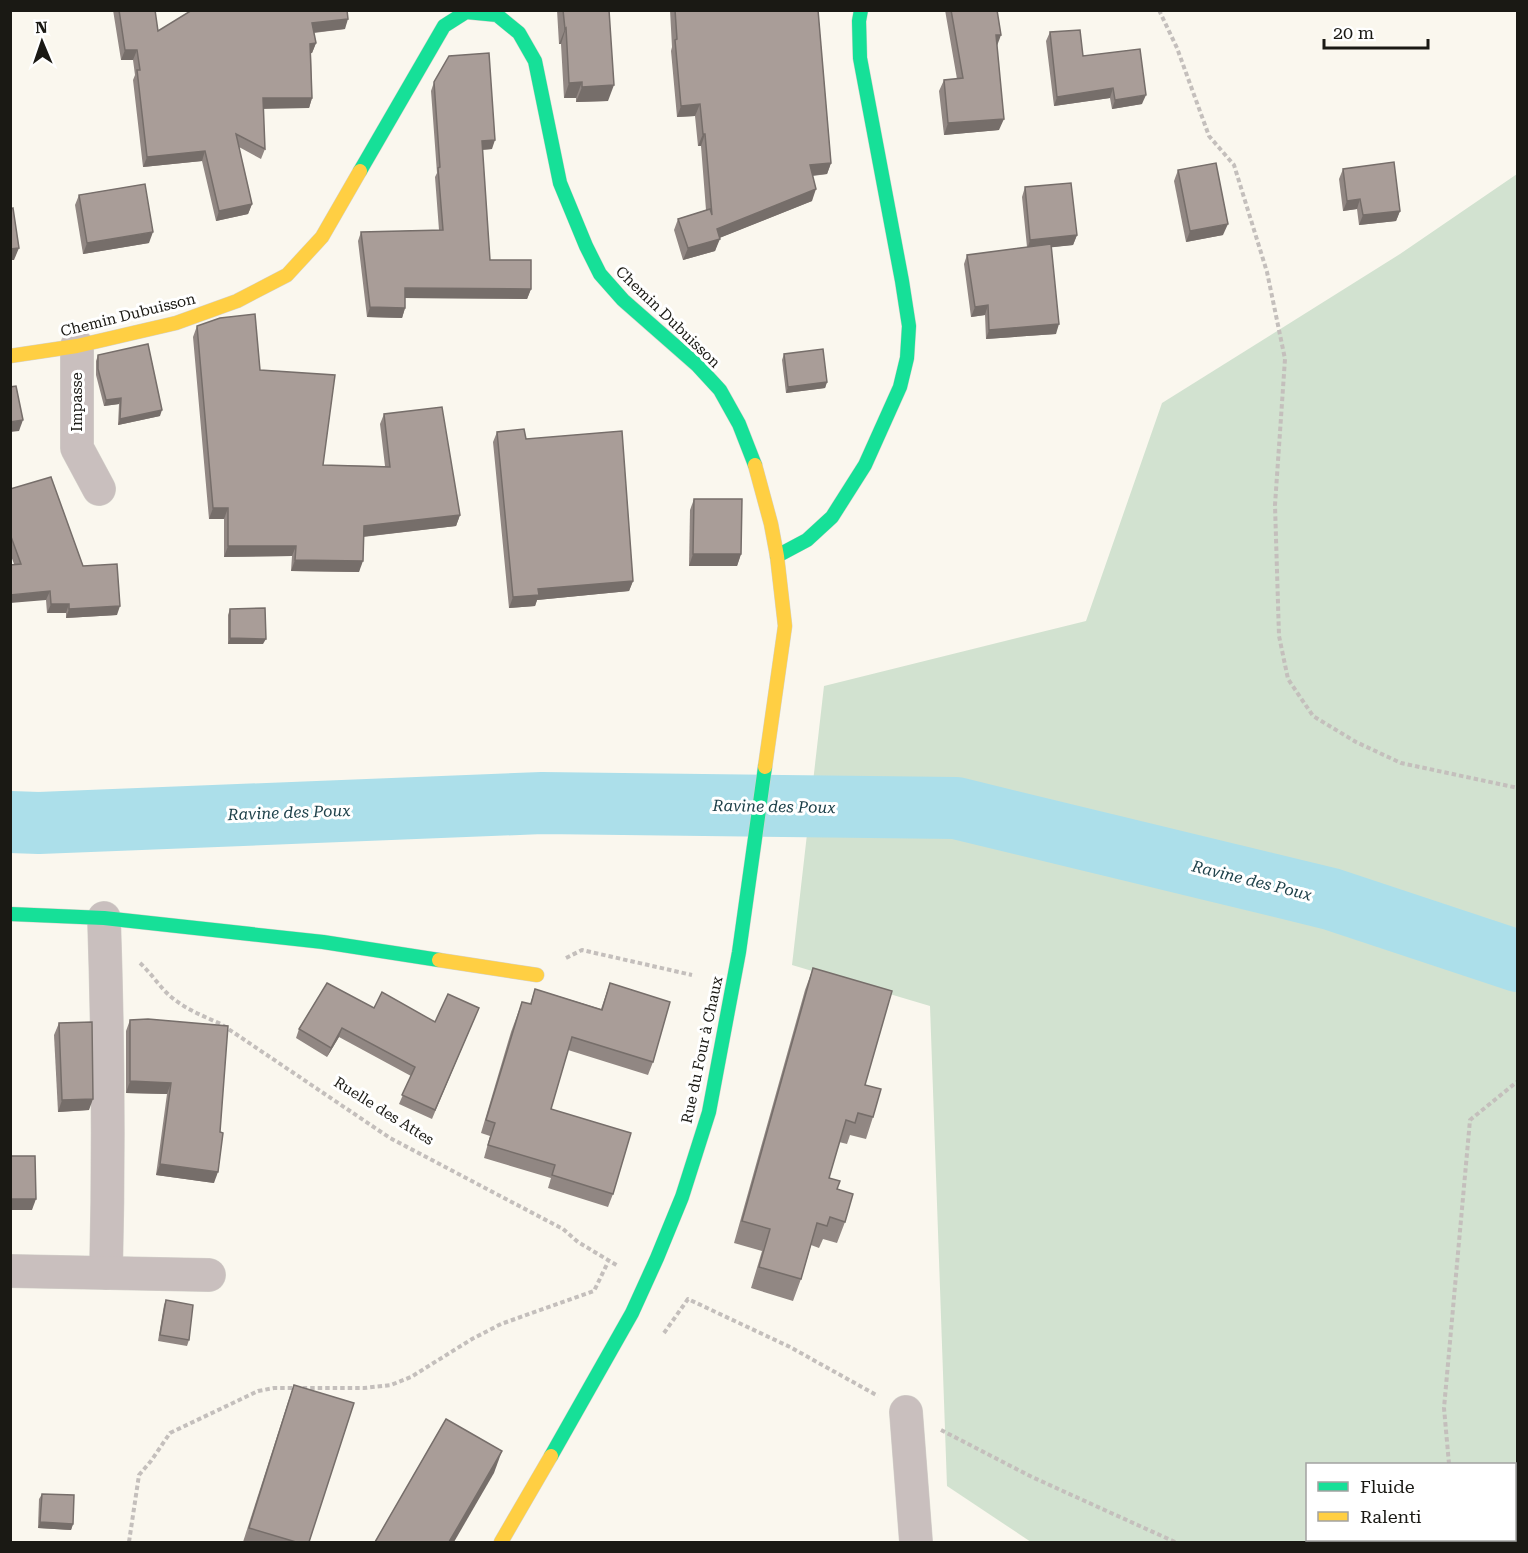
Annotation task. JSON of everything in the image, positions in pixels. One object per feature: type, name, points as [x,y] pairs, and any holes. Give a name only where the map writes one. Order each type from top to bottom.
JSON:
[{"type":"main road","points":[[777,556],[807,540],[832,517],[865,465],[900,387],[907,358],[909,326],[902,281],[860,58],[861,10]]},
{"type":"main road","name":"Chemin Dubuisson","points":[[10,356],[77,346],[176,323],[237,301],[287,275],[322,237],[444,26],[465,11],[497,15],[519,33],[535,61],[560,183],[600,274],[623,300],[697,365],[720,390],[739,424],[754,461],[777,556]]},
{"type":"main road","name":"Rue du Four à Chaux","points":[[501,1542],[632,1313],[682,1197],[709,1112],[739,952],[785,626],[777,556]]},
{"type":"main road","points":[[10,914],[104,918],[323,942],[537,975]]},
{"type":"street","name":"Impasse","points":[[77,346],[76,448],[99,489]]},
{"type":"street","points":[[104,918],[108,1203],[106,1273]]},
{"type":"street","points":[[10,1271],[209,1275]]},
{"type":"street","points":[[906,1412],[916,1542]]},
{"type":"path","points":[[1159,10],[1209,136],[1234,165],[1267,272],[1285,359],[1275,505],[1279,636],[1288,679],[1314,716],[1356,742],[1401,763],[1518,788]]},
{"type":"path","points":[[537,975],[582,950],[692,975]]},
{"type":"path","name":"Ruelle des Attes","points":[[105,952],[134,958],[151,973],[169,995],[192,1012],[221,1024],[390,1138],[563,1229],[578,1242],[621,1269]]},
{"type":"path","points":[[1449,1463],[1444,1408],[1470,1120],[1518,1081]]},
{"type":"path","points":[[129,1542],[139,1475],[170,1433],[258,1391],[274,1388],[364,1388],[392,1385],[411,1377],[501,1324],[594,1291],[608,1262]]},
{"type":"green space","points":[[1517,174],[1517,1542],[1031,1542],[947,1486],[930,1006],[792,965],[824,686],[1086,621],[1162,403],[1400,254]]},
{"type":"building","points":[[119,10],[155,10],[158,31],[192,10],[347,10],[348,19],[312,23],[316,43],[310,44],[312,98],[263,98],[265,149],[236,134],[252,204],[219,211],[205,151],[147,157],[137,70],[140,70],[137,50],[125,50]]},
{"type":"building","points":[[563,10],[609,10],[614,85],[582,87],[582,82],[569,83]]},
{"type":"building","points":[[675,10],[818,10],[831,163],[810,165],[816,189],[717,229],[720,239],[688,248],[678,219],[710,209],[712,215],[700,104],[681,106],[675,40],[677,39]]},
{"type":"building","points":[[951,10],[997,10],[1001,35],[996,35],[1004,119],[948,123],[944,80],[963,78]]},
{"type":"building","points":[[1080,30],[1083,56],[1140,49],[1146,95],[1115,100],[1113,88],[1057,97],[1050,32]]},
{"type":"building","points":[[489,53],[495,140],[482,141],[490,260],[531,260],[531,289],[405,288],[405,308],[370,307],[361,232],[443,230],[434,82],[449,56]]},
{"type":"building","points":[[1394,162],[1400,211],[1363,215],[1360,199],[1347,201],[1343,169]]},
{"type":"building","points":[[1216,163],[1228,224],[1190,231],[1178,170]]},
{"type":"building","points":[[1071,183],[1077,235],[1030,240],[1025,187]]},
{"type":"building","points":[[145,184],[153,232],[87,243],[79,195]]},
{"type":"building","points":[[13,208],[19,248],[10,249],[10,209]]},
{"type":"building","points":[[1051,244],[1059,324],[989,330],[988,305],[975,307],[967,255]]},
{"type":"building","points":[[255,314],[260,370],[335,375],[323,465],[390,467],[384,414],[442,407],[460,515],[364,526],[363,561],[295,560],[296,546],[228,546],[228,508],[213,508],[197,326],[220,318]]},
{"type":"building","points":[[148,344],[162,410],[120,419],[121,398],[106,400],[98,369],[98,355]]},
{"type":"building","points":[[823,349],[827,382],[788,387],[784,354]]},
{"type":"building","points":[[16,386],[23,420],[10,422],[10,387]]},
{"type":"building","points":[[524,429],[526,439],[622,431],[633,581],[538,589],[539,595],[513,597],[497,432]]},
{"type":"building","points":[[51,477],[83,566],[117,564],[120,606],[69,609],[69,604],[51,604],[50,591],[10,595],[10,565],[21,564],[10,534],[10,489]]},
{"type":"building","points":[[694,499],[742,499],[741,554],[693,554]]},
{"type":"building","points":[[265,608],[266,639],[230,638],[230,609]]},
{"type":"building","points":[[813,968],[892,991],[865,1085],[881,1089],[873,1117],[858,1113],[855,1123],[846,1120],[829,1178],[840,1181],[837,1189],[853,1194],[845,1222],[830,1217],[827,1226],[817,1223],[801,1279],[759,1267],[770,1229],[742,1221]]},
{"type":"building","points":[[327,983],[374,1008],[382,992],[435,1022],[448,994],[479,1008],[435,1110],[402,1095],[415,1067],[342,1028],[331,1048],[299,1029]]},
{"type":"building","points":[[610,983],[670,1002],[653,1062],[572,1037],[551,1109],[631,1133],[613,1194],[552,1175],[555,1165],[488,1145],[495,1123],[486,1120],[522,1002],[531,1004],[535,989],[602,1010]]},
{"type":"building","points":[[148,1019],[228,1026],[220,1132],[223,1133],[218,1172],[160,1164],[171,1083],[130,1081],[130,1020]]},
{"type":"building","points":[[92,1022],[93,1099],[62,1100],[59,1023]]},
{"type":"building","points":[[10,1156],[35,1156],[36,1199],[10,1199]]},
{"type":"building","points":[[166,1300],[193,1305],[189,1340],[160,1335]]},
{"type":"building","points":[[294,1385],[354,1403],[309,1542],[296,1542],[249,1528]]},
{"type":"building","points":[[446,1419],[502,1451],[449,1542],[375,1542]]},
{"type":"building","points":[[42,1494],[74,1495],[73,1524],[40,1522]]},
{"type":"waterway","name":"Ravine des Poux","points":[[10,822],[39,823],[542,803],[956,808],[1331,899],[1518,961]]},
{"type":"traffic: fast","points":[[777,556],[807,540],[832,517],[865,465],[900,387],[907,358],[909,326],[902,281],[860,58],[861,10]]},
{"type":"traffic: fast","points":[[360,171],[444,26],[466,12],[497,15],[519,33],[535,61],[560,183],[600,274],[623,300],[697,365],[720,390],[739,424],[755,465]]},
{"type":"traffic: fast","points":[[551,1456],[632,1313],[682,1197],[709,1112],[739,952],[765,767]]},
{"type":"traffic: fast","points":[[10,914],[104,918],[323,942],[439,960]]},
{"type":"traffic: slow","points":[[10,356],[77,346],[176,323],[237,301],[287,275],[322,237],[360,171]]},
{"type":"traffic: slow","points":[[755,465],[777,556],[785,626],[765,767]]},
{"type":"traffic: slow","points":[[439,960],[537,975]]},
{"type":"traffic: slow","points":[[501,1542],[551,1456]]}]
